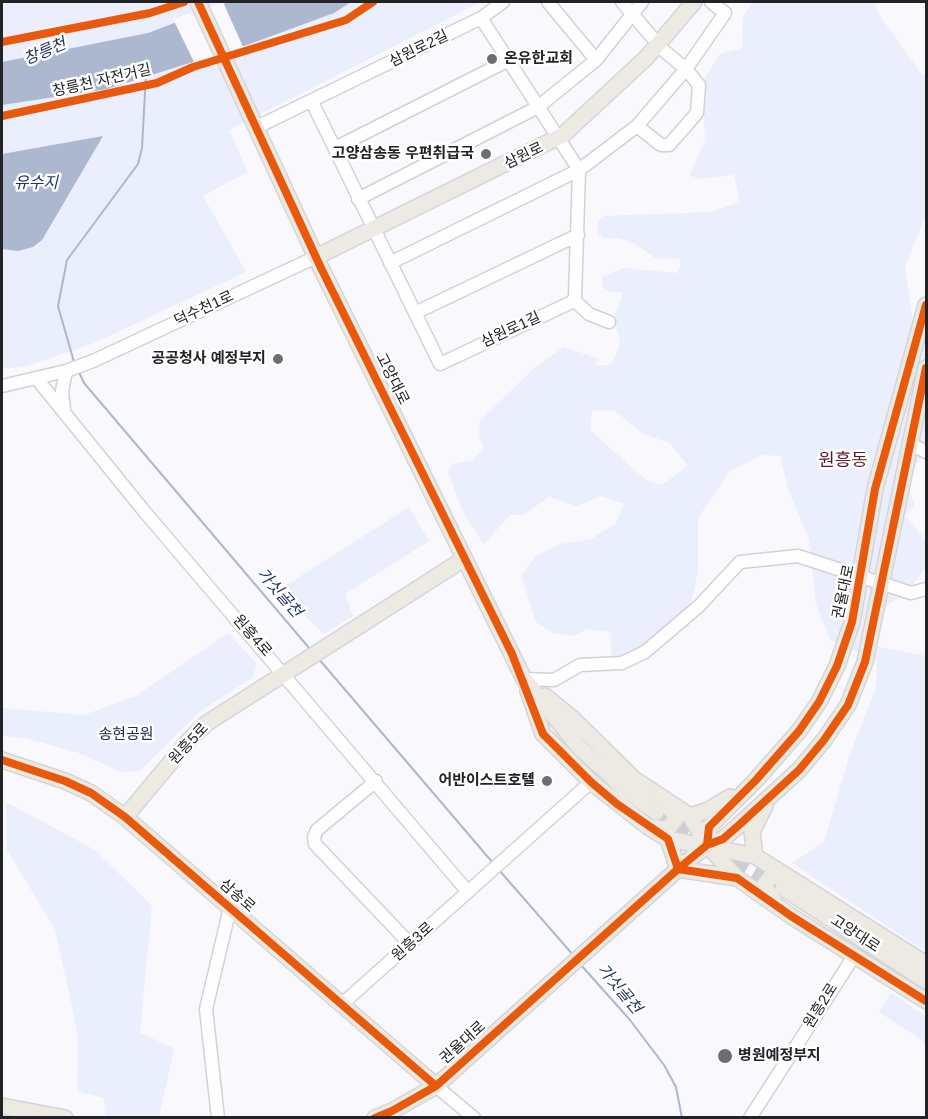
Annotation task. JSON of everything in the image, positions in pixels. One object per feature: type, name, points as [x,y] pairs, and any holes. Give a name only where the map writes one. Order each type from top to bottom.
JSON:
[{"type":"main road","name":"고양대로","points":[[198,2],[316,257],[524,680],[579,747],[628,792],[690,816]]},
{"type":"main road","name":"삼원로","points":[[316,257],[558,138],[601,103],[659,44],[693,2]]},
{"type":"main road","name":"권율대로","points":[[707,845],[709,827],[756,780],[799,731],[819,702],[837,666],[849,633],[861,578],[875,489],[927,305]]},
{"type":"main road","name":"권율대로","points":[[375,1118],[392,1112],[436,1086],[678,869],[707,845],[723,839],[772,794],[824,740],[848,705],[865,662],[883,586],[909,444],[927,368]]},
{"type":"main road","name":"원흥5로","points":[[125,817],[191,738],[207,723],[464,559]]},
{"type":"main road","points":[[524,680],[543,734],[591,782],[647,826],[668,839],[755,856],[789,883]]},
{"type":"main road","name":"삼송로","points":[[2,760],[65,781],[91,793],[125,817],[436,1086]]},
{"type":"main road","points":[[756,780],[719,805],[690,816],[707,845],[737,878],[854,956],[927,1000]]},
{"type":"main road","points":[[755,856],[752,832],[772,794]]},
{"type":"main road","points":[[647,826],[667,830],[677,817],[660,806]]},
{"type":"main road","points":[[668,839],[678,869],[737,878]]},
{"type":"main road","points":[[776,905],[764,886],[772,875],[927,964]]},
{"type":"main road","name":"고양대로","points":[[789,883],[927,981]]},
{"type":"main road","points":[[2,1106],[65,1118]]},
{"type":"street","name":"삼원로2길","points":[[257,128],[481,18],[504,2]]},
{"type":"street","points":[[548,2],[596,60]]},
{"type":"street","points":[[622,2],[699,85],[697,113],[669,145],[661,145],[637,126]]},
{"type":"street","points":[[358,199],[538,107],[596,60],[642,2]]},
{"type":"street","points":[[390,262],[579,170],[637,126],[686,69],[725,13],[711,2]]},
{"type":"street","points":[[481,18],[579,170],[574,300],[589,314],[609,322]]},
{"type":"street","points":[[334,148],[509,60]]},
{"type":"street","points":[[312,102],[373,230]]},
{"type":"street","name":"삼원로1길","points":[[373,230],[440,364],[574,300]]},
{"type":"street","points":[[416,313],[578,235]]},
{"type":"street","name":"덕수천1로","points":[[64,375],[316,257]]},
{"type":"street","points":[[2,386],[64,375],[64,411]]},
{"type":"street","name":"원흥4로","points":[[37,379],[144,511],[290,669],[376,781],[468,892]]},
{"type":"street","points":[[909,444],[927,452]]},
{"type":"street","points":[[524,680],[555,680],[580,665],[622,663],[645,652],[699,606],[740,561],[798,556],[883,586],[910,593],[927,589]]},
{"type":"street","points":[[376,781],[317,830],[314,837],[315,844],[410,944]]},
{"type":"street","name":"원흥3로","points":[[342,1004],[591,782]]},
{"type":"street","points":[[218,1118],[206,1009],[230,908]]},
{"type":"street","name":"원흥2로","points":[[750,1118],[854,956]]},
{"type":"street","points":[[436,1086],[474,1118]]},
{"type":"green space","points":[[2,2],[481,2],[229,130],[248,172],[203,196],[246,272],[94,343],[27,366],[2,369]]},
{"type":"green space","points":[[753,2],[874,2],[880,16],[926,77],[926,214],[905,267],[914,327],[926,349],[926,451],[905,480],[915,506],[905,516],[926,540],[926,561],[925,569],[907,592],[888,605],[871,625],[874,646],[926,656],[926,952],[792,863],[824,842],[849,757],[876,688],[877,660],[830,640],[816,604],[809,539],[788,489],[780,456],[761,455],[730,471],[698,518],[698,571],[691,604],[645,652],[622,663],[611,658],[611,632],[587,629],[572,636],[553,633],[536,622],[521,575],[537,555],[561,544],[591,539],[616,523],[624,504],[601,496],[577,506],[549,497],[523,515],[510,515],[484,544],[464,515],[448,472],[453,464],[472,460],[484,449],[479,434],[480,421],[533,369],[564,347],[597,358],[596,365],[610,365],[616,356],[620,340],[614,318],[623,293],[608,291],[603,287],[602,277],[623,268],[676,273],[681,266],[679,259],[655,258],[637,245],[619,238],[603,238],[597,232],[599,220],[604,216],[711,212],[740,202],[734,175],[699,179],[690,175],[705,140],[702,83],[720,54],[742,48],[743,17]],"holes":[[[614,410],[643,434],[670,443],[688,466],[662,485],[647,481],[590,430],[592,411]]]},
{"type":"green space","points":[[409,507],[429,541],[345,594],[353,616],[324,634],[306,617],[282,588]]},
{"type":"green space","name":"송현공원","points":[[228,633],[257,664],[253,677],[198,713],[140,771],[121,772],[79,753],[25,738],[2,736],[2,708],[84,715],[136,696]]},
{"type":"green space","points":[[6,802],[95,850],[152,906],[140,1033],[174,1048],[159,1117],[105,1117],[104,1098],[77,1091],[78,1035],[55,929],[7,850]]},
{"type":"green space","points":[[891,993],[926,1016],[926,1043],[879,1012]]},
{"type":"water","points":[[229,2],[351,2],[334,13],[247,45],[107,89],[2,105],[2,62],[148,33]]},
{"type":"water","name":"유수지","points":[[103,136],[42,240],[33,247],[18,251],[2,249],[2,154]]},
{"type":"pier","points":[[223,2],[244,49],[195,64],[173,19]]},
{"type":"waterway","name":"가싯골천","points":[[74,362],[58,306],[67,260],[138,164],[142,148],[146,74]]},
{"type":"waterway","name":"가싯골천","points":[[78,370],[84,383],[310,649]]},
{"type":"waterway","name":"가싯골천","points":[[318,658],[493,863]]},
{"type":"waterway","name":"가싯골천","points":[[499,870],[574,956]]},
{"type":"waterway","name":"가싯골천","points":[[581,965],[630,1020],[664,1065],[676,1087],[682,1118]]},
{"type":"tunnel","points":[[656,812],[778,885]]},
{"type":"cycle path","points":[[2,42],[150,13],[184,2]]},
{"type":"cycle path","points":[[198,2],[321,268],[512,654],[543,734],[591,782],[617,804],[668,839],[678,869],[737,878],[791,916],[926,1001]]},
{"type":"cycle path","name":"창릉천 자전거길","points":[[2,116],[157,83],[193,67],[346,20],[373,2]]},
{"type":"cycle path","points":[[707,845],[709,827],[756,780],[799,731],[819,702],[837,666],[852,622],[875,489],[926,305]]},
{"type":"cycle path","points":[[375,1118],[436,1086],[678,869],[707,845],[723,839],[739,825],[799,770],[824,740],[848,705],[865,662],[926,368]]},
{"type":"cycle path","points":[[2,760],[65,781],[91,793],[125,817],[436,1086]]},
{"type":"place","name":"온유한교회","points":[[492,59]]},
{"type":"place","name":"고양삼송동 우편취급국","points":[[486,154]]},
{"type":"place","name":"공공청사 예정부지","points":[[278,359]]},
{"type":"place","name":"어반이스트호텔","points":[[547,781]]},
{"type":"place","name":"병원예정부지","points":[[725,1056]]},
{"type":"district","name":"원흥동","points":[[843,461]]},
{"type":"water label","name":"창릉천","points":[[45,52]]}]
